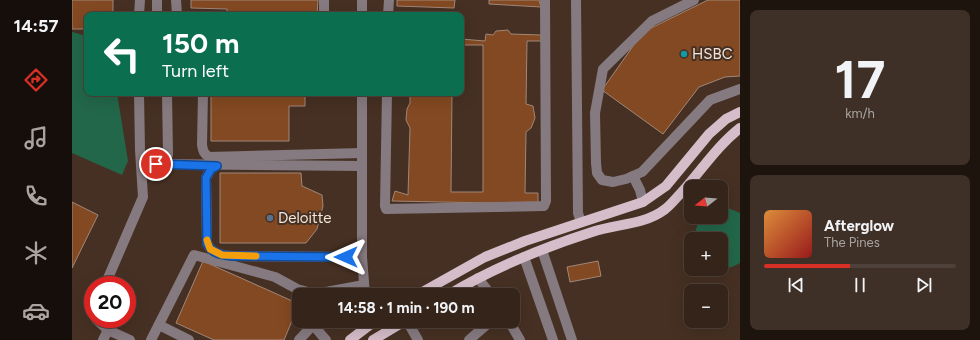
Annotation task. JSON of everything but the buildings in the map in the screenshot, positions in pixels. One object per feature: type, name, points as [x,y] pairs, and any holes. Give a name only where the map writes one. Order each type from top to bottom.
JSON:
[{"type":"main road","points":[[430,288],[485,257],[525,241],[644,202],[666,186],[709,134],[726,119],[740,112]]},
{"type":"main road","points":[[460,288],[478,278],[542,250],[594,231],[645,220],[665,210],[694,179],[723,143],[740,128]]},
{"type":"main road","points":[[350,340],[363,328]]},
{"type":"main road","points":[[373,340],[394,328]]},
{"type":"street","points":[[139,12],[140,0]]},
{"type":"street","points":[[157,0],[157,12]]},
{"type":"street","points":[[176,0],[177,12]]},
{"type":"street","points":[[324,0],[324,12]]},
{"type":"street","points":[[362,0],[362,12]]},
{"type":"street","points":[[388,12],[389,0]]},
{"type":"street","points":[[387,96],[386,209],[544,206],[546,201],[546,0]]},
{"type":"street","points":[[576,0],[578,213],[581,222]]},
{"type":"street","points":[[694,0],[652,21],[603,69],[595,113],[597,173],[602,180],[613,182],[642,172],[710,100],[740,89]]},
{"type":"street","points":[[109,276],[143,197],[139,96]]},
{"type":"street","points":[[167,96],[168,155]]},
{"type":"street","points":[[203,96],[202,145],[203,151],[209,157],[362,153]]},
{"type":"street","points":[[362,96],[362,257],[365,288]]},
{"type":"street","points":[[156,164],[217,166],[362,166]]},
{"type":"street","points":[[217,166],[211,169],[206,178],[207,243],[210,249],[222,255],[232,256],[362,257]]},
{"type":"street","points":[[633,176],[644,202]]},
{"type":"street","points":[[542,250],[572,340]]},
{"type":"street","points":[[151,340],[194,255],[275,277],[295,288]]},
{"type":"street","points":[[524,257],[553,340]]},
{"type":"street","points":[[478,278],[486,288]]},
{"type":"street","points":[[159,325],[189,340]]},
{"type":"street","points":[[299,340],[309,328]]},
{"type":"street","points":[[317,328],[326,340]]},
{"type":"street","points":[[371,328],[373,340]]},
{"type":"street","points":[[410,328],[418,340]]},
{"type":"street","points":[[469,340],[483,328]]},
{"type":"street","points":[[513,328],[520,340]]},
{"type":"street","points":[[102,340],[108,330],[130,340]]},
{"type":"green space","points":[[72,32],[84,35],[84,96],[117,96],[128,161],[122,175],[72,153]]},
{"type":"green space","points":[[728,208],[740,213],[740,263],[728,267],[728,232],[696,232],[698,225],[728,224]]},
{"type":"slow traffic","points":[[207,240],[210,249],[222,255],[256,256]]},
{"type":"place","name":"HSBC","points":[[684,54]]},
{"type":"place","name":"Deloitte","points":[[270,218]]},
{"type":"route","points":[[156,164],[217,166],[211,169],[206,178],[207,243],[210,249],[217,253],[232,256],[346,257]]}]
